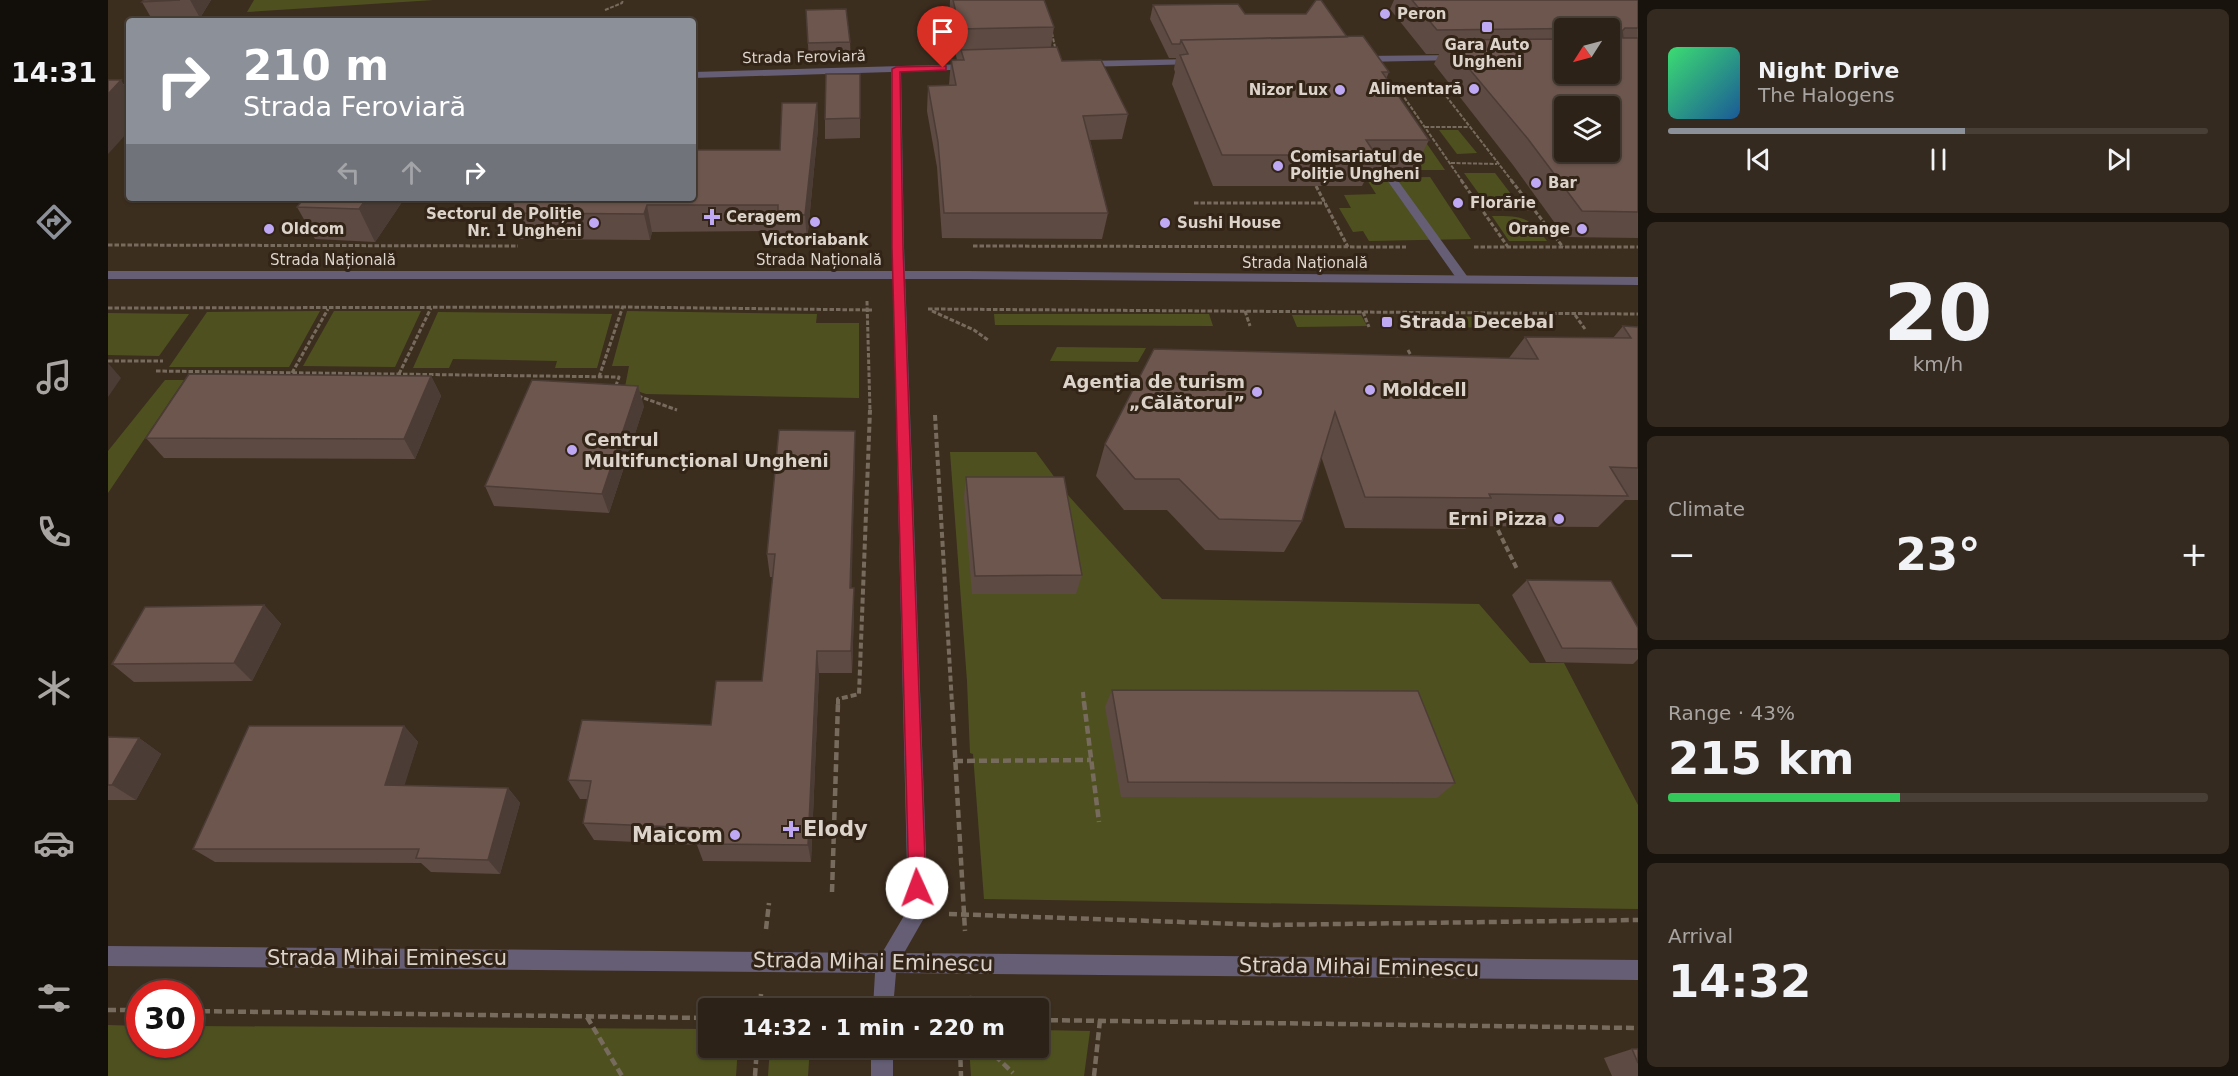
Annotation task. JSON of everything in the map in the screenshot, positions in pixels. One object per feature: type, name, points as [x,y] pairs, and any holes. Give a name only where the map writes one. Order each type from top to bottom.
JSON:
[{"type":"street","points":[[1356,59],[1466,58]]},
{"type":"street","points":[[1060,65],[1202,62]]},
{"type":"street","name":"Strada Feroviară","points":[[696,75],[978,67]]},
{"type":"street","points":[[884,998],[886,964],[918,911],[899,275],[896,69]]},
{"type":"street","points":[[108,87],[126,87]]},
{"type":"street","points":[[1392,180],[1463,279]]},
{"type":"street","name":"Strada Națională","points":[[108,274],[867,274],[1638,281]]},
{"type":"street","name":"Strada Mihai Eminescu","points":[[108,956],[1638,970]]},
{"type":"street","points":[[882,1058],[882,1076]]},
{"type":"path","points":[[605,10],[622,3],[623,0]]},
{"type":"path","points":[[1052,31],[1060,65]]},
{"type":"path","points":[[1434,81],[1563,247]]},
{"type":"path","points":[[1395,84],[1508,247]]},
{"type":"path","points":[[1401,94],[1443,94]]},
{"type":"path","points":[[1425,127],[1469,127]]},
{"type":"path","points":[[1450,164],[1498,164]]},
{"type":"path","points":[[1316,186],[1348,247]]},
{"type":"path","points":[[1194,203],[1325,203]]},
{"type":"path","points":[[1481,208],[1532,208]]},
{"type":"path","points":[[599,377],[637,274]]},
{"type":"path","points":[[832,892],[838,699],[858,694],[870,406],[867,274]]},
{"type":"path","points":[[108,308],[623,307],[1638,314]]},
{"type":"path","points":[[292,373],[328,308]]},
{"type":"path","points":[[399,374],[431,308]]},
{"type":"path","points":[[929,309],[930,320]]},
{"type":"path","points":[[929,309],[974,330],[988,340]]},
{"type":"path","points":[[1245,311],[1250,326]]},
{"type":"path","points":[[1363,312],[1369,327]]},
{"type":"path","points":[[1410,313],[1416,327]]},
{"type":"path","points":[[1514,314],[1524,328]]},
{"type":"path","points":[[1575,314],[1585,329]]},
{"type":"path","points":[[1408,350],[1417,369]]},
{"type":"path","points":[[108,361],[163,361]]},
{"type":"path","points":[[156,371],[619,377],[615,388],[625,391]]},
{"type":"path","points":[[635,395],[677,410]]},
{"type":"path","points":[[935,410],[969,998]]},
{"type":"path","points":[[1491,517],[1517,570]]},
{"type":"path","points":[[1083,692],[1099,822]]},
{"type":"path","points":[[955,761],[1091,760]]},
{"type":"path","points":[[918,911],[964,915],[1268,925],[1638,920]]},
{"type":"path","points":[[108,1010],[126,1010]]},
{"type":"path","points":[[204,1011],[698,1018]]},
{"type":"path","points":[[587,1017],[622,1076]]},
{"type":"path","points":[[1049,1020],[1638,1028]]},
{"type":"path","points":[[1094,1076],[1100,1020]]},
{"type":"path","points":[[755,1076],[756,1058]]},
{"type":"path","points":[[960,1058],[961,1076]]},
{"type":"path","points":[[997,1058],[1013,1073]]},
{"type":"green space","points":[[254,0],[434,0],[247,12]]},
{"type":"green space","points":[[1400,105],[1445,170],[1414,170],[1387,128]]},
{"type":"green space","points":[[1439,130],[1458,130],[1477,153],[1457,154]]},
{"type":"green space","points":[[1464,173],[1495,173],[1514,198],[1482,198]]},
{"type":"green space","points":[[1430,177],[1471,239],[1369,241],[1363,231],[1353,232],[1339,208],[1351,208],[1344,195],[1376,194],[1366,178]]},
{"type":"green space","points":[[1492,216],[1524,219],[1530,222],[1547,241],[1509,241]]},
{"type":"green space","points":[[320,311],[289,367],[169,367],[207,312]]},
{"type":"green space","points":[[334,311],[421,311],[395,367],[303,366]]},
{"type":"green space","points":[[627,311],[817,314],[816,323],[859,323],[859,398],[646,394],[625,387],[629,366],[612,366]]},
{"type":"green space","points":[[438,312],[612,314],[597,368],[555,368],[557,361],[453,359],[449,368],[413,368]]},
{"type":"green space","points":[[108,313],[189,314],[159,356],[108,355]]},
{"type":"green space","points":[[994,314],[1209,314],[1213,326],[995,325]]},
{"type":"green space","points":[[1292,315],[1361,315],[1367,326],[1297,327]]},
{"type":"green space","points":[[1415,316],[1511,317],[1518,328],[1422,327]]},
{"type":"green space","points":[[1057,347],[1146,348],[1138,362],[1050,361]]},
{"type":"green space","points":[[165,380],[184,380],[108,493],[108,451]]},
{"type":"green space","points":[[950,452],[1036,452],[1066,493],[1162,599],[1479,604],[1530,663],[1564,663],[1638,805],[1638,909],[984,899],[973,754],[970,753]]},
{"type":"green space","points":[[108,1025],[126,1026],[126,1058],[204,1058],[204,1026],[698,1029],[698,1058],[737,1058],[736,1076],[108,1076]]},
{"type":"green space","points":[[1049,1030],[1090,1031],[1084,1076],[971,1076],[970,1058],[1049,1058]]},
{"type":"green space","points":[[769,1058],[809,1058],[808,1076],[768,1076]]},
{"type":"building","points":[[144,0],[180,0],[142,2]]},
{"type":"building","points":[[953,0],[1044,0],[1054,27],[960,29]]},
{"type":"building","points":[[1316,0],[1321,0],[1347,37],[1181,40],[1180,44],[1172,44],[1153,5],[1238,4],[1245,14],[1306,14]]},
{"type":"building","points":[[1412,0],[1638,0],[1638,28],[1625,28],[1622,31],[1623,38],[1638,38],[1638,212],[1582,211],[1528,139],[1445,40],[1554,39],[1554,84],[1620,84],[1620,18],[1554,18],[1554,29],[1437,30]]},
{"type":"building","points":[[846,9],[850,42],[808,43],[806,10]]},
{"type":"building","points":[[1363,36],[1389,72],[1382,72],[1429,140],[1366,140],[1376,155],[1222,155],[1180,55],[1188,54],[1181,40]]},
{"type":"building","points":[[1057,47],[1062,61],[1101,60],[1128,114],[1083,116],[1108,213],[944,213],[938,142],[928,86],[956,85],[951,60],[964,60],[961,50]]},
{"type":"building","points":[[826,74],[860,74],[860,118],[825,119]]},
{"type":"building","points":[[108,80],[121,80],[108,94]]},
{"type":"building","points":[[782,103],[817,103],[805,215],[778,214],[778,205],[647,205],[644,214],[509,213],[515,201],[696,201],[696,150],[780,150]]},
{"type":"building","points":[[302,201],[365,201],[359,209],[297,207]]},
{"type":"building","points":[[1623,326],[1638,327],[1638,468],[1610,467],[1628,496],[1489,494],[1491,498],[1365,497],[1335,412],[1302,521],[1219,519],[1179,479],[1135,479],[1105,444],[1154,349],[1538,359],[1525,337],[1631,338]]},
{"type":"building","points":[[189,374],[431,376],[404,439],[146,438]]},
{"type":"building","points":[[532,380],[638,386],[602,494],[485,486]]},
{"type":"building","points":[[779,430],[855,431],[850,588],[854,588],[851,651],[817,651],[808,845],[696,844],[698,828],[583,823],[591,781],[568,780],[582,720],[711,725],[716,681],[762,681],[775,554],[767,554]]},
{"type":"building","points":[[966,477],[1064,477],[1082,575],[975,576]]},
{"type":"building","points":[[1527,580],[1611,581],[1638,628],[1638,649],[1562,648]]},
{"type":"building","points":[[264,605],[234,663],[112,664],[145,607]]},
{"type":"building","points":[[1112,690],[1418,691],[1455,783],[1128,782]]},
{"type":"building","points":[[249,726],[404,726],[385,785],[508,788],[488,860],[416,858],[419,849],[193,849]]},
{"type":"building","points":[[108,737],[139,738],[112,785],[108,785]]},
{"type":"building","points":[[1632,1049],[1638,1049],[1638,1063]]},
{"type":"place","name":"Peron","points":[[1385,14]]},
{"type":"place","name":"Gara Auto Ungheni","points":[[1487,27]]},
{"type":"place","name":"Alimentară","points":[[1474,89]]},
{"type":"place","name":"Nizor Lux","points":[[1340,90]]},
{"type":"place","name":"Comisariatul de Poliție Ungheni","points":[[1278,166]]},
{"type":"place","name":"Bar","points":[[1536,183]]},
{"type":"place","name":"Florărie","points":[[1458,203]]},
{"type":"place","name":"Ceragem","points":[[712,217]]},
{"type":"place","name":"Victoriabank","points":[[815,222]]},
{"type":"place","name":"Sectorul de Poliție Nr. 1 Ungheni","points":[[594,223]]},
{"type":"place","name":"Sushi House","points":[[1165,223]]},
{"type":"place","name":"Oldcom","points":[[269,229]]},
{"type":"place","name":"Orange","points":[[1582,229]]},
{"type":"place","name":"Strada Decebal","points":[[1387,322]]},
{"type":"place","name":"Moldcell","points":[[1370,390]]},
{"type":"place","name":"Agenția de turism „Călătorul”","points":[[1257,392]]},
{"type":"place","name":"Centrul Multifuncțional Ungheni","points":[[572,450]]},
{"type":"place","name":"Erni Pizza","points":[[1559,519]]},
{"type":"place","name":"Elody","points":[[791,829]]},
{"type":"place","name":"Maicom","points":[[735,835]]},
{"type":"route","points":[[917,888],[898,247],[896,69],[943,68]]}]
